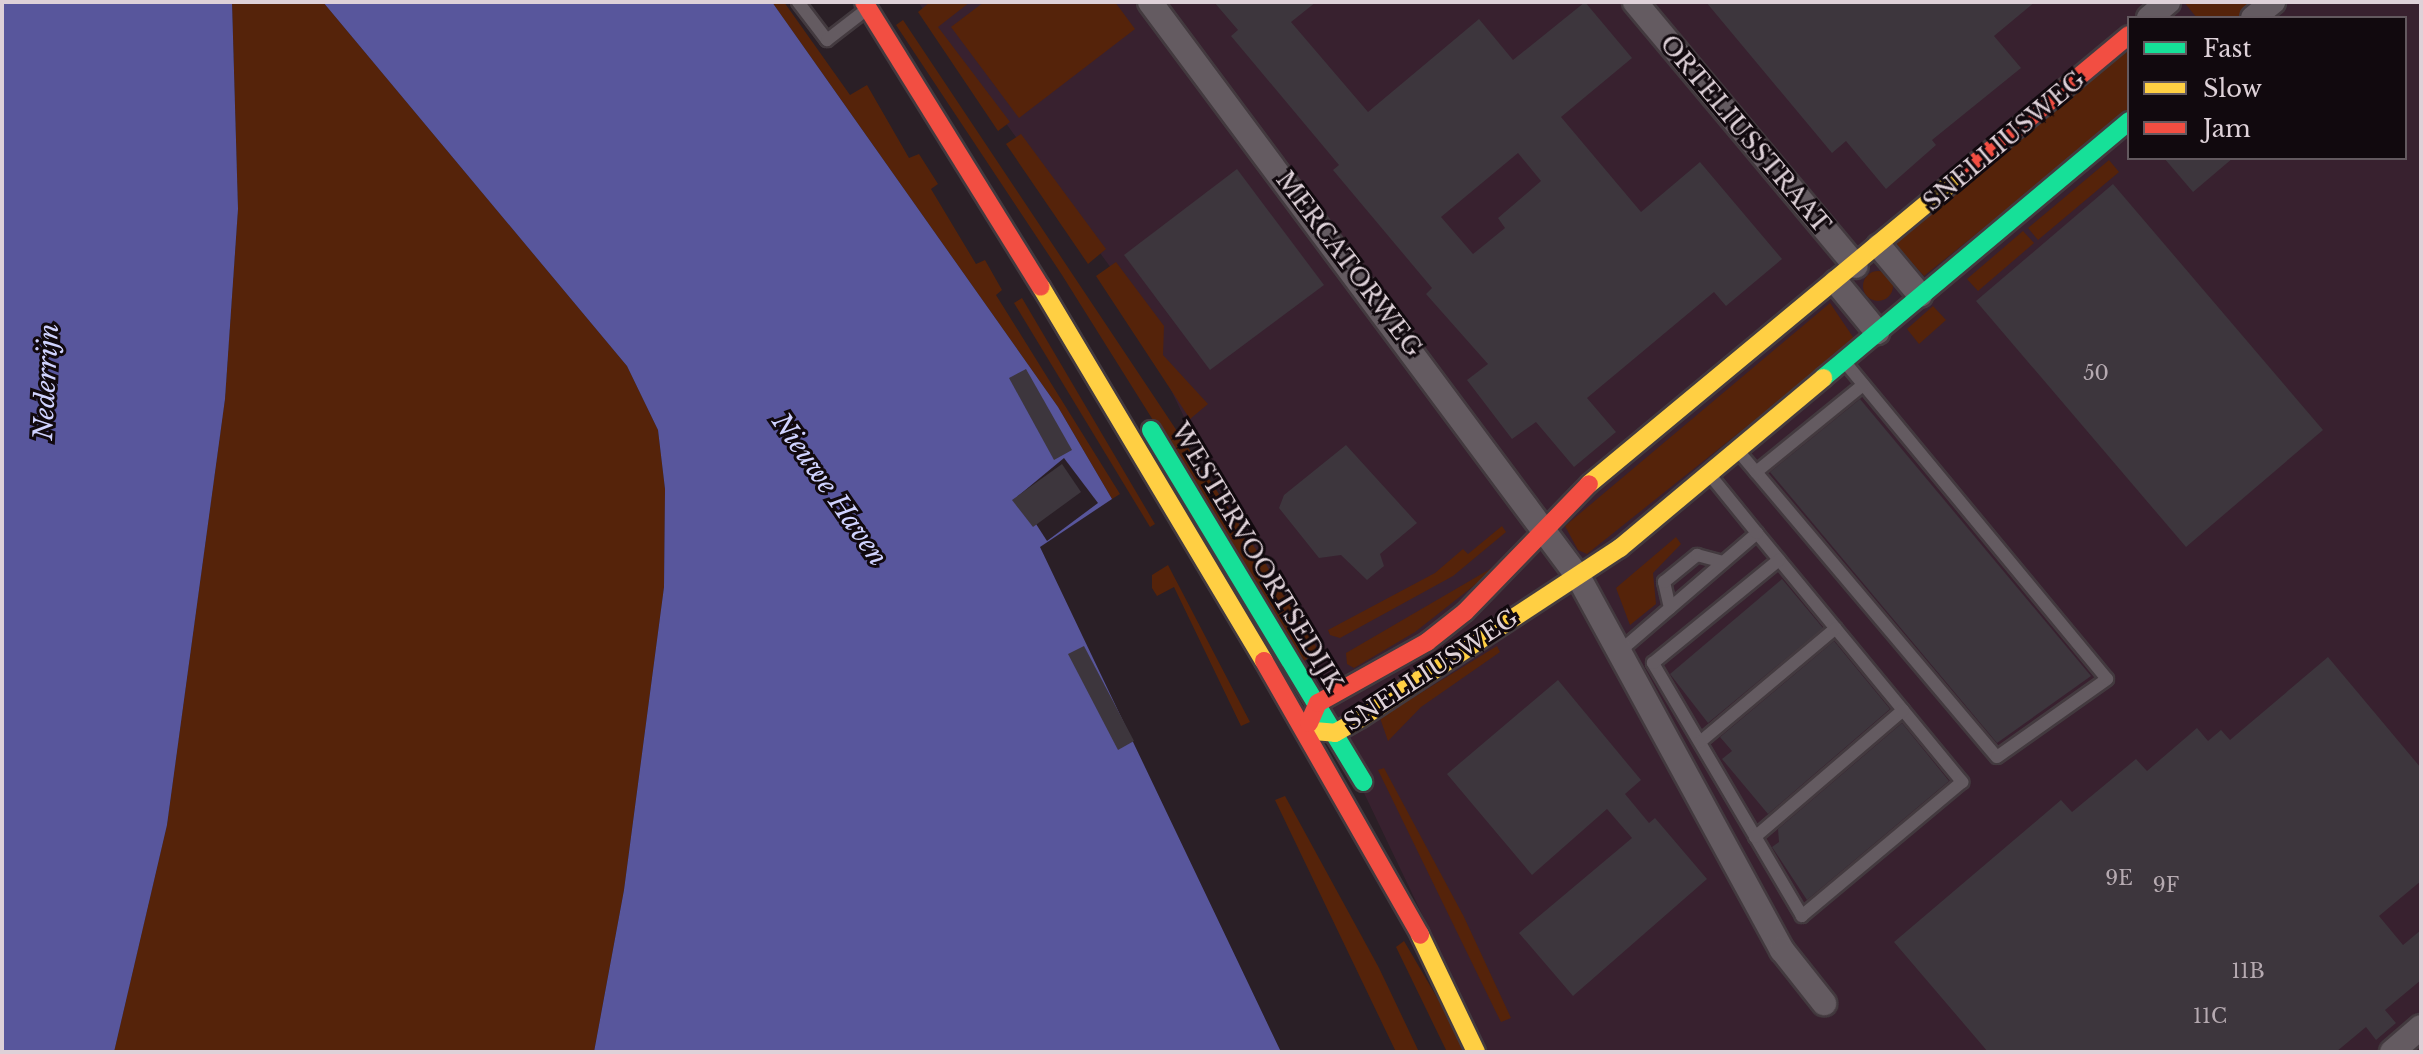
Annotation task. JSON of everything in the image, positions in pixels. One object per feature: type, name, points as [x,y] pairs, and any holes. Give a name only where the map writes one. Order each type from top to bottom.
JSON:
[{"type":"main road","name":"WESTERVOORTSEDIJK","points":[[866,5],[936,111],[1399,891],[1476,1052]]},
{"type":"main road","name":"SNELLIUSWEG","points":[[2127,37],[1856,266],[1585,488],[1465,612],[1427,642],[1318,703],[1305,731],[1335,733],[1579,578],[1737,450],[2127,123]]},
{"type":"main road","name":"WESTERVOORTSEDIJK","points":[[936,111],[995,186],[1126,391]]},
{"type":"main road","name":"WESTERVOORTSEDIJK","points":[[1143,416],[1318,703],[1374,804]]},
{"type":"main road","points":[[1421,895],[1495,1052]]},
{"type":"street","name":"MERCATORWEG","points":[[1150,2],[1544,530]]},
{"type":"street","name":"ORTELIUSSTRAAT","points":[[1635,2],[1856,266]]},
{"type":"street","points":[[2256,16],[2273,2]]},
{"type":"street","points":[[1879,246],[1920,295]]},
{"type":"street","points":[[1836,282],[1877,332]]},
{"type":"street","points":[[1544,530],[1579,578],[1782,950],[1824,1003]]},
{"type":"street","points":[[2392,1052],[2421,1027]]},
{"type":"lane","points":[[798,2],[827,40],[866,5]]},
{"type":"lane","points":[[1737,450],[1997,757],[2107,679],[1843,360]]},
{"type":"lane","points":[[1756,472],[1863,385]]},
{"type":"lane","points":[[1708,472],[1962,782],[1802,916],[1653,663],[1779,560]]},
{"type":"lane","points":[[1620,651],[1757,533]]},
{"type":"lane","points":[[1670,608],[1664,582],[1697,555],[1723,562]]},
{"type":"lane","points":[[1700,742],[1836,628]]},
{"type":"lane","points":[[1755,837],[1903,710]]},
{"type":"shaded area","points":[[232,2],[323,2],[627,366],[658,430],[665,489],[664,587],[624,890],[594,1052],[114,1052],[167,825],[225,399],[238,209]]},
{"type":"shaded area","points":[[772,2],[784,2],[850,95],[867,85],[909,158],[919,154],[938,184],[931,189],[976,264],[985,260],[1002,290],[996,295],[1120,494],[1112,499],[1058,407]]},
{"type":"shaded area","points":[[918,2],[2421,2],[2421,1052],[1488,1052],[1116,275]]},
{"type":"shaded area","points":[[930,2],[970,2],[938,27],[1010,122],[998,131],[918,12]]},
{"type":"shaded area","points":[[984,2],[1115,2],[1135,29],[1019,118],[951,27]]},
{"type":"shaded area","points":[[2184,2],[2257,2],[2240,16],[2195,16]]},
{"type":"shaded area","points":[[903,20],[1265,563],[1318,650],[1304,661],[1062,275],[896,25]]},
{"type":"shaded area","points":[[2127,44],[2127,113],[1924,276],[1895,244]]},
{"type":"shaded area","points":[[1021,134],[1106,249],[1088,264],[1006,144]]},
{"type":"shaded area","points":[[2109,160],[2119,172],[2038,240],[2028,228]]},
{"type":"shaded area","points":[[2023,231],[2034,243],[1978,291],[1967,279]]},
{"type":"shaded area","points":[[1116,262],[1164,326],[1163,355],[1208,404],[1190,419],[1096,276]]},
{"type":"shaded area","points":[[1878,271],[1889,275],[1893,286],[1889,297],[1878,301],[1867,297],[1863,286],[1867,275]]},
{"type":"shaded area","points":[[1022,298],[1155,524],[1150,527],[1014,303]]},
{"type":"shaded area","points":[[1830,303],[1855,340],[1587,554],[1578,550],[1565,526]]},
{"type":"shaded area","points":[[1933,306],[1946,320],[1919,344],[1907,329]]},
{"type":"shaded area","points":[[1502,526],[1506,532],[1453,576],[1340,638],[1330,635],[1328,630],[1435,573],[1463,549],[1468,554]]},
{"type":"shaded area","points":[[1676,537],[1681,544],[1653,573],[1656,604],[1630,625],[1616,588]]},
{"type":"shaded area","points":[[1509,558],[1415,632],[1354,668],[1347,664],[1346,653]]},
{"type":"shaded area","points":[[1168,565],[1250,722],[1241,726],[1174,587],[1157,596],[1152,588],[1152,575]]},
{"type":"shaded area","points":[[1497,646],[1500,652],[1421,707],[1388,741],[1380,718]]},
{"type":"shaded area","points":[[1384,768],[1464,917],[1511,1018],[1501,1022],[1378,770]]},
{"type":"shaded area","points":[[1285,796],[1379,968],[1419,1052],[1396,1052],[1275,800]]},
{"type":"shaded area","points":[[1404,941],[1469,1052],[1447,1052],[1396,947]]},
{"type":"water","name":"Nederrijn","points":[[2,2],[232,2],[238,209],[225,399],[167,825],[114,1052],[2,1052]]},
{"type":"water","name":"Nieuwe Haven","points":[[323,2],[772,2],[1058,407],[1112,499],[1040,547],[1281,1052],[594,1052],[624,890],[664,587],[665,489],[658,430],[627,366]]},
{"type":"pier","points":[[1064,458],[1098,503],[1047,541],[1018,496]]},
{"type":"building","points":[[1214,2],[1316,2],[1291,22],[1368,112],[1479,19],[1513,60],[1585,2],[1632,58],[1561,117],[1641,212],[1700,162],[1782,259],[1726,306],[1714,292],[1587,398],[1616,432],[1574,467],[1536,422],[1512,439],[1467,380],[1488,364],[1426,294],[1432,288],[1333,170],[1339,165],[1231,36],[1238,30]],"holes":[[[1518,153],[1541,181],[1498,218],[1505,228],[1473,254],[1441,217]]]},
{"type":"building","points":[[1706,2],[2035,2],[1994,36],[2021,68],[1932,140],[1936,145],[1886,189],[1846,141],[1832,153]]},
{"type":"building","points":[[2166,160],[2231,160],[2193,192]]},
{"type":"building","points":[[1237,169],[1324,285],[1210,370],[1124,255]]},
{"type":"building","points":[[2113,184],[2323,430],[2186,547],[1976,301]]},
{"type":"building","points":[[1026,369],[1072,450],[1054,460],[1009,378]]},
{"type":"building","points":[[1860,399],[2091,676],[1997,743],[1770,472]]},
{"type":"building","points":[[1346,445],[1417,523],[1380,554],[1384,566],[1367,580],[1341,555],[1319,558],[1279,508],[1284,495]]},
{"type":"building","points":[[1062,464],[1081,492],[1033,527],[1012,500]]},
{"type":"building","points":[[1782,579],[1823,628],[1708,723],[1670,674]]},
{"type":"building","points":[[1834,641],[1890,709],[1768,814],[1722,759],[1732,751],[1720,737]]},
{"type":"building","points":[[1084,646],[1134,741],[1118,750],[1068,654]]},
{"type":"building","points":[[2328,657],[2421,768],[2421,881],[2379,916],[2403,945],[2421,930],[2421,980],[2385,1010],[2396,1023],[2376,1040],[2366,1027],[2336,1052],[1988,1052],[1894,942],[2061,800],[2072,812],[2136,759],[2147,771],[2197,728],[2208,741],[2221,730],[2230,740]]},
{"type":"building","points":[[1558,680],[1641,780],[1625,794],[1649,823],[1655,818],[1707,879],[1573,996],[1519,933],[1632,838],[1607,809],[1532,875],[1447,774]]},
{"type":"building","points":[[1902,723],[1949,781],[1807,900],[1772,847],[1779,842],[1778,829]]},
{"type":"traffic: fast","points":[[1823,378],[2127,123]]},
{"type":"traffic: fast","points":[[1151,430],[1363,782]]},
{"type":"traffic: slow","points":[[1589,484],[1962,174]]},
{"type":"traffic: slow","points":[[1041,287],[1264,661]]},
{"type":"traffic: slow","points":[[1314,731],[1335,733],[1361,718],[1620,548],[1823,378]]},
{"type":"traffic: slow","points":[[1420,935],[1476,1052]]},
{"type":"traffic: jam","points":[[864,2],[1041,287]]},
{"type":"traffic: jam","points":[[1962,174],[2127,37]]},
{"type":"traffic: jam","points":[[1309,723],[1318,703],[1427,642],[1465,612],[1589,484]]},
{"type":"traffic: jam","points":[[1264,661],[1420,935]]}]
